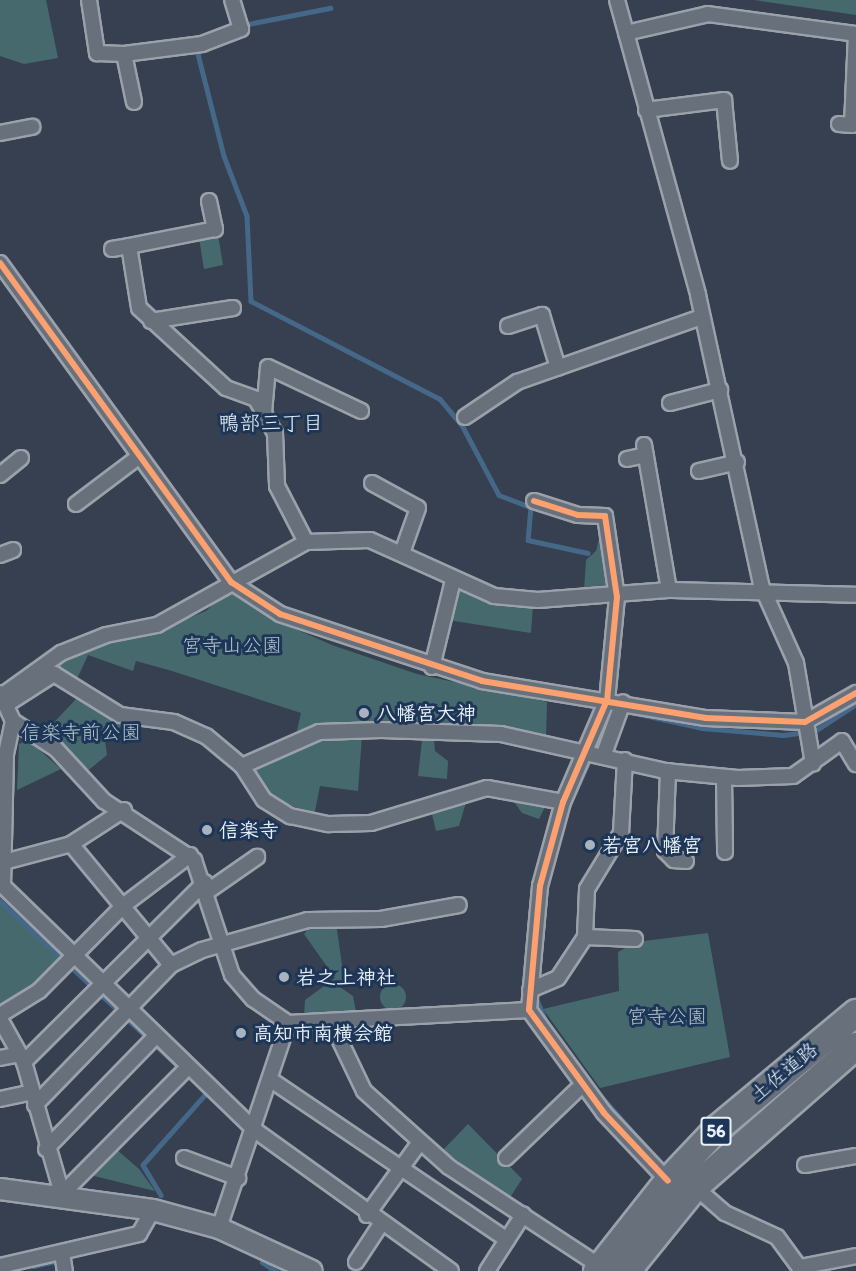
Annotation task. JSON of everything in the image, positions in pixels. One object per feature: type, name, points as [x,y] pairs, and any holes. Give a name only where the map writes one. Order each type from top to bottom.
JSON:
[{"type":"highway","name":"土佐道路","points":[[599,1269],[668,1181],[718,1128],[847,1020]]},
{"type":"highway","name":"土佐道路","points":[[627,1271],[695,1187],[855,1047]]},
{"type":"street","points":[[88,0],[97,53],[124,54],[202,44],[241,29],[232,0]]},
{"type":"street","points":[[617,0],[702,317],[767,597],[796,663],[813,764]]},
{"type":"street","points":[[627,33],[708,14],[856,34],[852,125],[839,124]]},
{"type":"street","points":[[124,54],[134,102]]},
{"type":"street","points":[[646,110],[724,100],[730,160]]},
{"type":"street","points":[[0,133],[32,127]]},
{"type":"street","points":[[112,249],[215,229],[209,201]]},
{"type":"street","points":[[129,246],[140,308],[151,321],[226,388],[256,399],[275,433],[277,486],[306,542]]},
{"type":"street","points":[[0,263],[133,461],[227,584],[280,614],[432,667],[603,712],[621,708],[706,718],[805,722],[856,693]]},
{"type":"street","points":[[151,321],[232,308]]},
{"type":"street","points":[[508,326],[542,315],[558,368]]},
{"type":"street","points":[[465,417],[517,382],[702,317]]},
{"type":"street","points":[[264,413],[268,367],[362,411]]},
{"type":"street","points":[[670,403],[720,390]]},
{"type":"street","points":[[627,459],[645,450],[669,590]]},
{"type":"street","points":[[0,476],[21,458]]},
{"type":"street","points":[[76,504],[133,461]]},
{"type":"street","points":[[699,471],[737,462]]},
{"type":"street","points":[[372,483],[418,508],[402,553]]},
{"type":"street","points":[[534,501],[578,515],[605,516],[617,597],[603,712],[563,802],[540,886],[529,1010],[582,1085],[668,1181]]},
{"type":"street","points":[[2,698],[61,653],[106,635],[158,625],[227,584],[306,542],[352,537],[402,553],[489,596],[617,597],[669,590],[767,597],[856,595]]},
{"type":"street","points":[[432,667],[453,580]]},
{"type":"street","points":[[2,698],[54,674],[120,715],[174,722],[206,736],[242,766],[264,800],[290,816],[329,824],[371,823],[487,788],[563,802]]},
{"type":"street","points":[[2,698],[13,721],[56,749],[104,801],[124,810],[189,855],[206,887],[221,947],[232,975],[253,999],[288,1023],[529,1010]]},
{"type":"street","points":[[604,754],[621,708]]},
{"type":"street","points":[[603,712],[613,729]]},
{"type":"street","points":[[13,721],[3,748],[3,885],[67,960],[184,1071],[256,1131],[367,1215],[451,1271]]},
{"type":"street","points":[[242,766],[319,732],[501,734],[587,750],[668,771],[724,777],[794,776],[842,741],[856,764]]},
{"type":"street","points":[[530,990],[558,978],[585,937],[587,889],[621,833],[625,760]]},
{"type":"street","points":[[668,771],[665,851],[674,860],[686,861]]},
{"type":"street","points":[[724,777],[725,852]]},
{"type":"street","points":[[4,862],[70,844],[124,810]]},
{"type":"street","points":[[70,844],[124,905],[171,965]]},
{"type":"street","points":[[62,1194],[46,1149],[22,1058],[0,1017],[20,1006],[124,905],[189,855]]},
{"type":"street","points":[[0,1058],[22,1058],[97,989],[147,936],[206,887],[257,857]]},
{"type":"street","points":[[0,1099],[33,1099],[125,1015],[171,965],[308,920],[381,919],[459,905]]},
{"type":"street","points":[[585,937],[635,939]]},
{"type":"street","points":[[847,1020],[855,1047]]},
{"type":"street","points":[[331,1022],[364,1091],[449,1167],[523,1215],[599,1269]]},
{"type":"street","points":[[219,1228],[256,1131],[288,1023]]},
{"type":"street","points":[[46,1149],[152,1040]]},
{"type":"street","points":[[62,1194],[184,1071]]},
{"type":"street","points":[[271,1080],[507,1240]]},
{"type":"street","points":[[506,1158],[582,1085]]},
{"type":"street","points":[[367,1215],[420,1142]]},
{"type":"street","points":[[805,1165],[856,1156]]},
{"type":"street","points":[[184,1158],[238,1178]]},
{"type":"street","points":[[695,1187],[725,1213],[777,1237],[803,1268],[856,1256]]},
{"type":"street","points":[[0,1189],[62,1194],[153,1210],[219,1228],[312,1271]]},
{"type":"street","points":[[0,1266],[27,1266],[62,1253],[139,1234],[153,1210]]},
{"type":"street","points":[[487,1271],[523,1215]]},
{"type":"street","points":[[356,1262],[381,1224]]},
{"type":"street","points":[[62,1253],[65,1271]]},
{"type":"green space","points":[[0,0],[46,0],[58,58],[24,64],[0,56]]},
{"type":"green space","points":[[754,0],[856,0],[856,15]]},
{"type":"green space","points":[[218,235],[223,265],[204,269],[199,238]]},
{"type":"green space","points":[[602,527],[612,590],[584,590],[586,560],[596,551]]},
{"type":"green space","points":[[457,586],[533,605],[531,633],[448,620]]},
{"type":"green space","name":"宮寺山公園","points":[[229,589],[275,620],[332,645],[417,674],[547,702],[546,738],[296,735],[301,713],[136,661],[133,671],[88,655],[76,681],[51,667],[110,640],[159,630],[206,611]]},
{"type":"green space","name":"信楽寺前公園","points":[[78,697],[125,723],[105,740],[107,755],[85,773],[43,734]]},
{"type":"green space","points":[[362,736],[358,791],[320,786],[314,816],[269,795],[253,766],[320,738]]},
{"type":"green space","points":[[28,740],[61,769],[17,790],[19,744]]},
{"type":"green space","points":[[422,740],[434,740],[435,751],[448,761],[447,779],[418,776]]},
{"type":"green space","points":[[509,795],[547,803],[539,819],[522,813]]},
{"type":"green space","points":[[467,799],[459,826],[436,831],[431,810]]},
{"type":"green space","points":[[0,897],[62,960],[0,1015]]},
{"type":"green space","points":[[336,923],[344,979],[337,985],[353,996],[356,1012],[304,1016],[305,1000],[335,978],[304,934],[310,926]]},
{"type":"green space","name":"宮寺公園","points":[[708,933],[730,1057],[600,1088],[543,1009],[619,991],[618,952],[636,942]]},
{"type":"green space","points":[[393,984],[402,988],[406,997],[402,1006],[393,1010],[384,1006],[380,997],[384,988]]},
{"type":"green space","points":[[468,1124],[522,1179],[509,1199],[443,1150]]},
{"type":"green space","points":[[115,1148],[139,1169],[155,1191],[90,1175]]},
{"type":"waterway","points":[[243,25],[330,8]]},
{"type":"waterway","points":[[196,46],[224,156],[247,216],[251,301],[440,399],[462,425],[499,495],[531,507],[528,540],[588,553]]},
{"type":"waterway","points":[[108,423],[194,543]]},
{"type":"waterway","points":[[308,630],[459,680]]},
{"type":"waterway","points":[[490,689],[523,695]]},
{"type":"waterway","points":[[626,711],[702,728],[783,735],[815,731],[856,704]]},
{"type":"waterway","points":[[574,793],[612,711]]},
{"type":"waterway","points":[[0,901],[207,1093],[143,1165],[161,1195]]},
{"type":"waterway","points":[[536,997],[546,1022]]},
{"type":"waterway","points":[[593,1087],[662,1165]]},
{"type":"waterway","points":[[33,1266],[56,1261]]},
{"type":"waterway","points":[[262,1262],[276,1271]]},
{"type":"cycle path","points":[[0,263],[231,582],[280,614],[482,681],[706,718],[805,722],[856,693]]},
{"type":"cycle path","points":[[534,501],[578,515],[605,516],[617,597],[607,700],[563,802],[540,886],[529,1010],[604,1113],[668,1181]]},
{"type":"place","name":"八幡宮大神","points":[[364,713]]},
{"type":"place","name":"信楽寺","points":[[207,830]]},
{"type":"place","name":"若宮八幡宮","points":[[590,845]]},
{"type":"place","name":"岩之上神社","points":[[284,977]]},
{"type":"place","name":"高知市南横会館","points":[[241,1033]]},
{"type":"district","name":"鴨部三丁目","points":[[271,423]]}]
